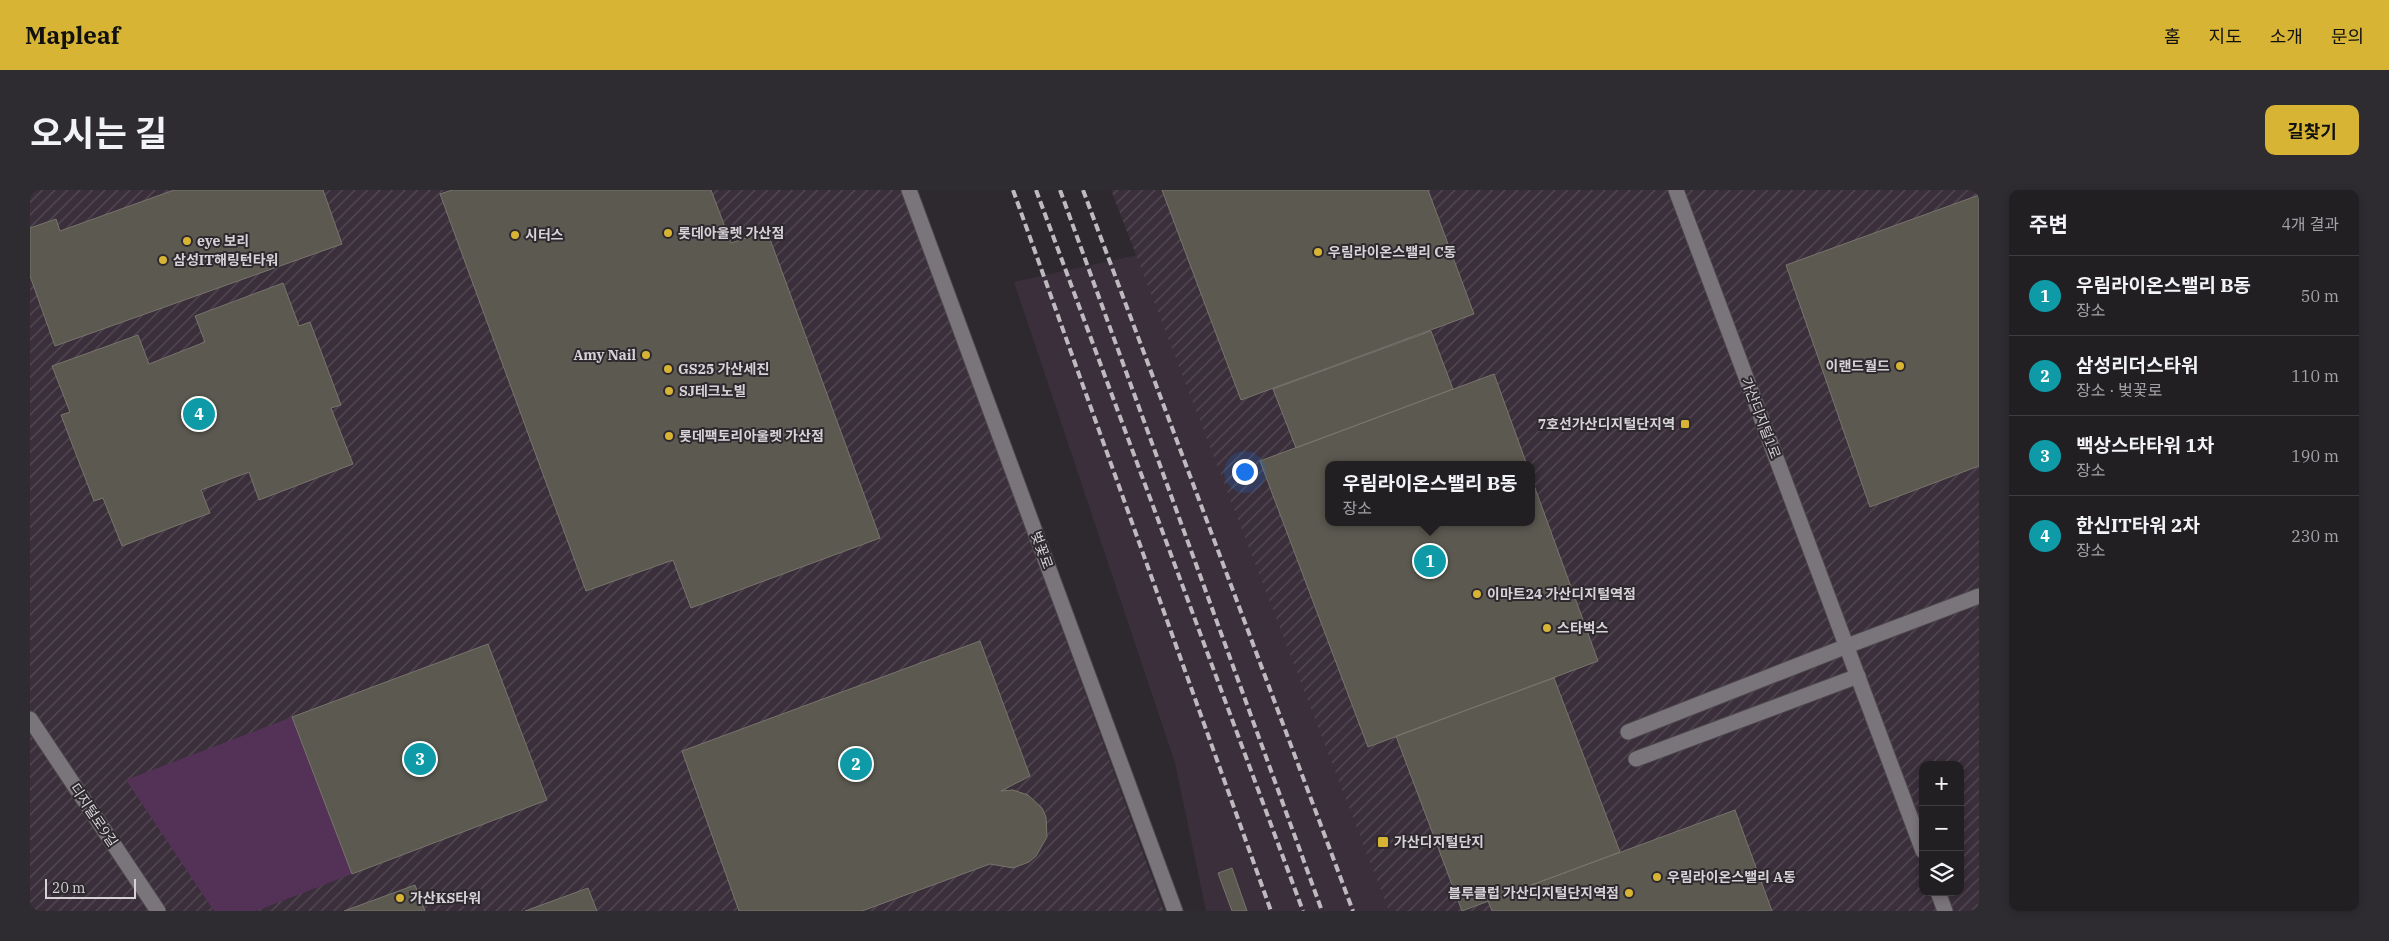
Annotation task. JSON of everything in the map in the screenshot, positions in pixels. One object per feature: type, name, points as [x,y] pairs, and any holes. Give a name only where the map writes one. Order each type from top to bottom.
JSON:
[{"type":"street","name":"벚꽃로","points":[[909,190],[1175,911]]},
{"type":"street","name":"가산디지털1로","points":[[1676,190],[1919,840]]},
{"type":"street","points":[[1628,732],[1979,596]]},
{"type":"street","points":[[1636,759],[1858,676]]},
{"type":"street","name":"디지털로9길","points":[[30,719],[158,911]]},
{"type":"street","points":[[1939,896],[1945,911]]},
{"type":"shaded area","points":[[30,190],[903,190],[1164,911],[30,911]]},
{"type":"shaded area","points":[[1111,190],[1979,190],[1979,911],[1389,911]]},
{"type":"shaded area","points":[[1155,251],[1422,911],[1206,911],[1175,763],[1014,282]]},
{"type":"shaded area","points":[[292,717],[352,874],[256,911],[214,911],[126,780]]},
{"type":"building","name":"삼성IT해링턴타워","points":[[174,190],[323,190],[342,244],[55,346],[30,276],[30,228],[56,219],[60,231]]},
{"type":"building","name":"SJ테크노빌","points":[[452,190],[711,190],[731,243],[767,231],[880,538],[691,608],[673,560],[586,591],[440,194]]},
{"type":"building","name":"우림라이온스밸리 C동","points":[[1162,190],[1428,190],[1474,314],[1241,400]]},
{"type":"building","name":"이랜드월드","points":[[1979,195],[1979,466],[1870,507],[1786,265]]},
{"type":"building","points":[[283,283],[299,326],[310,322],[341,405],[331,408],[353,464],[259,500],[249,472],[201,490],[210,513],[122,546],[103,498],[94,501],[61,415],[70,412],[52,366],[138,335],[149,364],[205,342],[195,316]]},
{"type":"building","points":[[1431,331],[1453,389],[1296,448],[1273,389]]},
{"type":"building","points":[[1494,374],[1526,461],[1325,461],[1325,526],[1535,526],[1535,488],[1598,661],[1368,747],[1260,461]]},
{"type":"building","points":[[980,641],[1030,776],[1001,791],[1013,790],[1028,795],[1042,808],[1046,817],[1047,837],[1036,856],[1029,862],[1013,868],[990,864],[862,911],[739,911],[682,751]]},
{"type":"building","points":[[488,644],[547,800],[352,874],[292,717]]},
{"type":"building","points":[[1554,678],[1620,852],[1462,911],[1396,736]]},
{"type":"building","name":"우림라이온스밸리 A동","points":[[1735,810],[1772,911],[1492,911],[1488,901]]},
{"type":"building","points":[[1232,868],[1247,911],[1232,911],[1218,873]]},
{"type":"building","name":"가산KS타워","points":[[415,885],[425,911],[344,911]]},
{"type":"building","points":[[588,888],[597,911],[525,911]]},
{"type":"railway","points":[[1013,190],[1271,911]]},
{"type":"railway","points":[[1036,190],[1303,911]]},
{"type":"railway","points":[[1060,190],[1322,911]]},
{"type":"railway","points":[[1083,190],[1353,911]]},
{"type":"place","name":"롯데아울렛 가산점","points":[[668,233]]},
{"type":"place","name":"시터스","points":[[515,235]]},
{"type":"place","name":"eye 보리","points":[[187,241]]},
{"type":"place","name":"우림라이온스밸리 C동","points":[[1318,252]]},
{"type":"place","name":"삼성IT해링턴타워","points":[[163,260]]},
{"type":"place","name":"Amy Nail","points":[[646,355]]},
{"type":"place","name":"이랜드월드","points":[[1900,366]]},
{"type":"place","name":"GS25 가산세진","points":[[668,369]]},
{"type":"place","name":"SJ테크노빌","points":[[669,391]]},
{"type":"place","name":"한신IT타워 2차","points":[[199,414]]},
{"type":"place","name":"7호선가산디지털단지역","points":[[1685,424]]},
{"type":"place","name":"롯데팩토리아울렛 가산점","points":[[669,436]]},
{"type":"place","name":"우림라이온스밸리 B동","points":[[1430,561]]},
{"type":"place","name":"이마트24 가산디지털역점","points":[[1477,594]]},
{"type":"place","name":"스타벅스","points":[[1547,628]]},
{"type":"place","name":"백상스타타워 1차","points":[[420,759]]},
{"type":"place","name":"삼성리더스타워","points":[[856,764]]},
{"type":"place","name":"가산디지털단지","points":[[1383,842]]},
{"type":"place","name":"우림라이온스밸리 A동","points":[[1657,877]]},
{"type":"place","name":"블루클럽 가산디지털단지역점","points":[[1629,893]]},
{"type":"place","name":"가산KS타워","points":[[400,898]]}]
